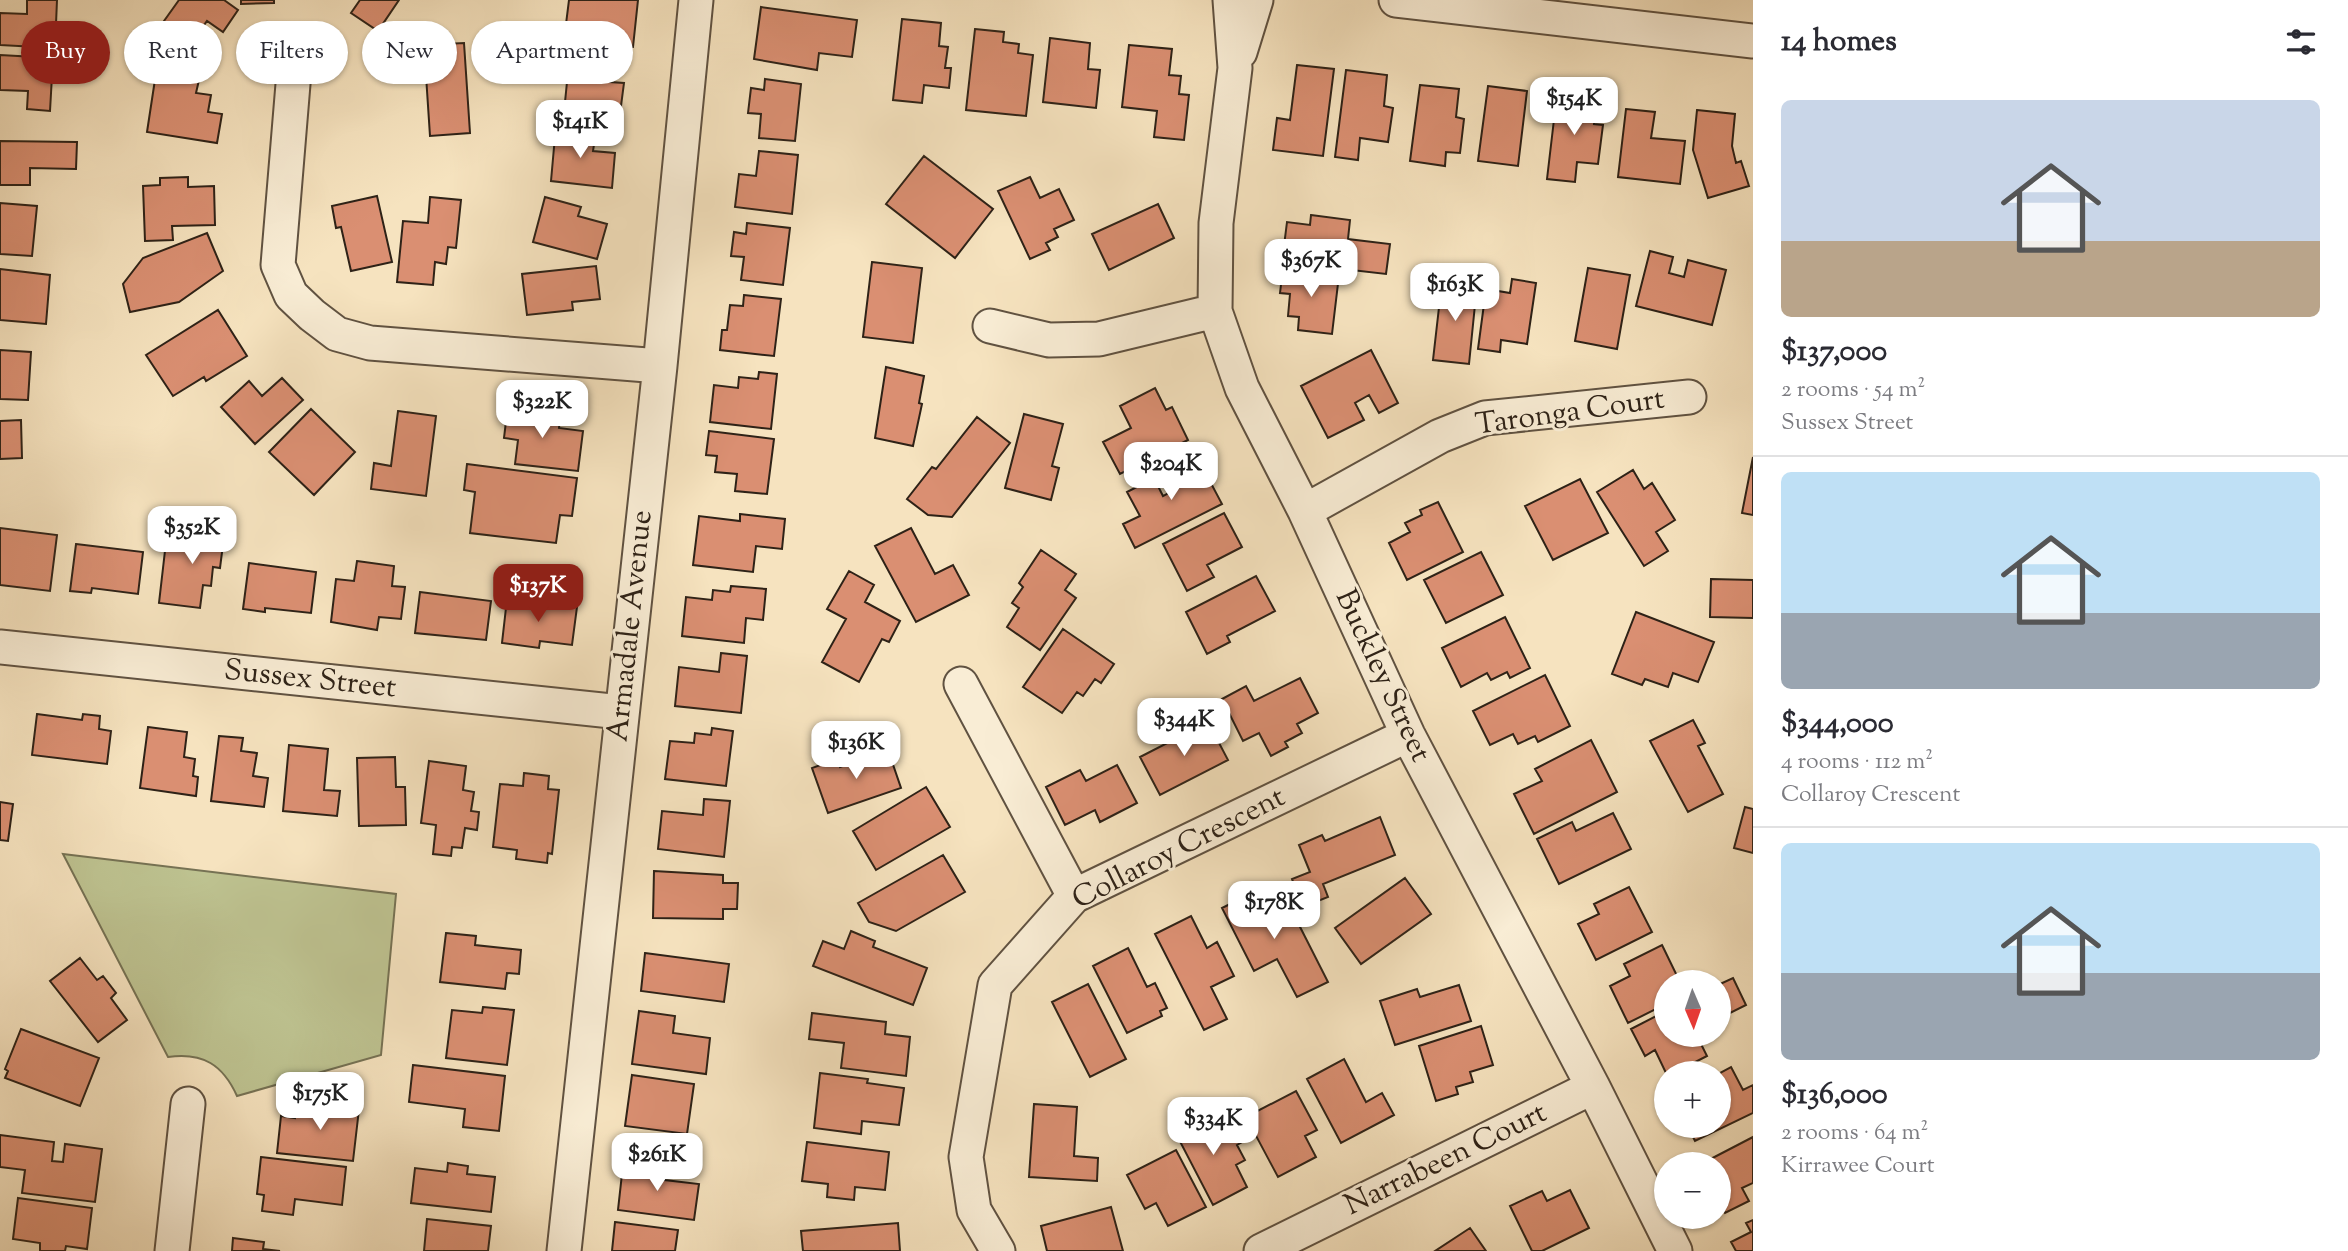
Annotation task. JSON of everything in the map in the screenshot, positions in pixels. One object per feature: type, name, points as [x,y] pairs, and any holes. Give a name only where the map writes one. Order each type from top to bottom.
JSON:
[{"type":"street","name":"Armadale Avenue","points":[[564,1251],[660,366],[696,0]]},
{"type":"street","name":"Buckley Street","points":[[1230,0],[1235,68]]},
{"type":"street","name":"Buckley Street","points":[[1256,0],[1235,68],[1216,223],[1214,311],[1242,388],[1304,511],[1408,735],[1593,1087],[1675,1251]]},
{"type":"street","points":[[1396,0],[1753,41]]},
{"type":"street","points":[[293,84],[278,265],[290,295],[312,315],[337,334],[370,343],[660,366]]},
{"type":"street","points":[[990,326],[1049,340],[1100,339],[1214,311]]},
{"type":"street","name":"Taronga Court","points":[[1304,511],[1440,436],[1485,418],[1689,397]]},
{"type":"street","name":"Sussex Street","points":[[0,647],[621,712]]},
{"type":"street","points":[[961,684],[1074,896]]},
{"type":"street","name":"Collaroy Crescent","points":[[998,1251],[974,1210],[966,1157],[995,985],[1074,896],[1408,735]]},
{"type":"street","name":"Narrabeen Court","points":[[1261,1251],[1593,1087]]},
{"type":"street","points":[[172,1251],[188,1104]]},
{"type":"green space","points":[[63,854],[396,894],[381,1055],[237,1096],[225,1076],[210,1063],[192,1057],[168,1057]]},
{"type":"building","points":[[27,0],[57,0],[56,21],[21,21],[21,46],[0,45],[0,13],[27,14]]},
{"type":"building","points":[[179,0],[224,0],[238,10],[223,32],[222,21],[164,21]]},
{"type":"building","points":[[241,0],[274,0],[274,3],[241,4]]},
{"type":"building","points":[[360,0],[399,0],[385,21],[363,21],[351,13]]},
{"type":"building","points":[[569,0],[638,0],[633,47],[633,21],[566,21]]},
{"type":"building","points":[[761,7],[857,20],[852,57],[819,53],[817,70],[754,59]]},
{"type":"building","points":[[902,19],[941,23],[939,46],[948,47],[945,68],[951,68],[949,88],[924,85],[922,103],[893,100]]},
{"type":"building","points":[[975,29],[1004,32],[1003,42],[1019,44],[1018,53],[1033,55],[1026,116],[966,110]]},
{"type":"building","points":[[1050,38],[1090,43],[1088,69],[1100,70],[1096,108],[1043,102]]},
{"type":"building","points":[[457,43],[464,43],[470,133],[430,136],[427,84],[457,84]]},
{"type":"building","points":[[1129,45],[1172,49],[1169,75],[1181,76],[1179,94],[1189,95],[1184,140],[1154,137],[1157,111],[1122,107]]},
{"type":"building","points":[[0,55],[21,56],[21,84],[52,84],[50,111],[27,109],[28,91],[0,90]]},
{"type":"building","points":[[1297,65],[1334,69],[1323,156],[1273,150],[1277,118],[1290,120]]},
{"type":"building","points":[[1346,70],[1387,75],[1384,106],[1393,108],[1388,142],[1360,138],[1358,160],[1335,157]]},
{"type":"building","points":[[765,79],[801,84],[795,141],[759,138],[761,114],[748,113],[751,88],[764,90]]},
{"type":"building","points":[[154,84],[198,84],[196,93],[211,95],[208,112],[222,114],[217,143],[147,132]]},
{"type":"building","points":[[567,84],[624,84],[621,106],[608,105],[606,116],[564,112]]},
{"type":"building","points":[[1420,85],[1459,89],[1456,117],[1464,119],[1460,153],[1446,152],[1445,166],[1410,161]]},
{"type":"building","points":[[1488,86],[1527,91],[1518,166],[1478,161]]},
{"type":"building","points":[[1557,94],[1597,98],[1594,124],[1603,125],[1598,164],[1577,162],[1575,182],[1547,179]]},
{"type":"building","points":[[1626,109],[1655,112],[1651,138],[1685,141],[1680,184],[1618,177]]},
{"type":"building","points":[[1697,110],[1735,114],[1732,146],[1736,163],[1741,161],[1749,186],[1708,198],[1693,150]]},
{"type":"building","points":[[556,125],[575,127],[574,136],[595,138],[593,151],[615,153],[612,188],[551,181]]},
{"type":"building","points":[[0,141],[77,142],[76,169],[30,168],[30,185],[0,185]]},
{"type":"building","points":[[759,151],[798,155],[792,214],[735,207],[739,174],[756,176]]},
{"type":"building","points":[[924,156],[993,209],[955,258],[886,204]]},
{"type":"building","points":[[188,177],[188,187],[214,186],[215,225],[172,226],[173,240],[145,241],[143,186],[160,185],[160,178]]},
{"type":"building","points":[[1030,177],[1040,198],[1059,189],[1074,220],[1054,229],[1058,237],[1046,243],[1050,250],[1030,259],[998,191]]},
{"type":"building","points":[[377,196],[392,262],[351,271],[341,227],[336,228],[332,206]]},
{"type":"building","points":[[430,197],[461,200],[456,248],[448,247],[446,264],[435,262],[433,285],[397,282],[403,221],[428,223]]},
{"type":"building","points":[[545,197],[581,207],[578,216],[607,224],[597,259],[533,242]]},
{"type":"building","points":[[0,203],[37,206],[32,256],[0,254]]},
{"type":"building","points":[[1158,204],[1174,238],[1109,270],[1092,234]]},
{"type":"building","points":[[1311,215],[1350,220],[1348,239],[1390,244],[1386,274],[1282,262],[1287,222],[1310,225]]},
{"type":"building","points":[[747,223],[790,228],[783,285],[741,280],[744,257],[731,256],[734,232],[746,234]]},
{"type":"building","points":[[207,233],[223,271],[179,302],[130,312],[123,284],[143,258]]},
{"type":"building","points":[[1650,251],[1673,257],[1669,273],[1684,277],[1688,260],[1726,270],[1712,325],[1636,306]]},
{"type":"building","points":[[872,262],[922,268],[913,343],[863,337]]},
{"type":"building","points":[[596,266],[600,299],[572,302],[573,310],[527,315],[522,274]]},
{"type":"building","points":[[1283,268],[1339,275],[1332,334],[1298,330],[1299,317],[1288,316],[1290,294],[1280,293]]},
{"type":"building","points":[[1588,268],[1630,275],[1617,349],[1575,341]]},
{"type":"building","points":[[0,269],[50,275],[46,324],[0,320]]},
{"type":"building","points":[[1512,279],[1536,283],[1527,344],[1501,340],[1500,352],[1478,349],[1486,289],[1510,293]]},
{"type":"building","points":[[1442,281],[1477,285],[1469,364],[1433,360]]},
{"type":"building","points":[[744,295],[781,299],[774,356],[720,350],[722,330],[727,330],[730,305],[743,306]]},
{"type":"building","points":[[218,310],[247,356],[206,381],[204,377],[173,396],[146,355]]},
{"type":"building","points":[[0,350],[31,352],[28,400],[0,399]]},
{"type":"building","points":[[1371,350],[1398,403],[1379,413],[1369,395],[1355,403],[1364,420],[1328,438],[1301,386]]},
{"type":"building","points":[[886,367],[924,376],[919,403],[922,404],[913,446],[875,438]]},
{"type":"building","points":[[759,372],[777,374],[771,429],[710,422],[714,385],[738,388],[739,377],[758,379]]},
{"type":"building","points":[[282,378],[303,400],[255,444],[221,407],[249,381],[262,396]]},
{"type":"building","points":[[1155,388],[1166,410],[1172,407],[1188,440],[1120,474],[1103,442],[1131,428],[1120,406]]},
{"type":"building","points":[[508,405],[543,409],[542,417],[560,420],[559,428],[583,431],[578,471],[515,464],[518,440],[504,438]]},
{"type":"building","points":[[311,409],[355,452],[314,495],[269,452]]},
{"type":"building","points":[[398,411],[436,416],[426,496],[371,489],[374,463],[391,466]]},
{"type":"building","points":[[1024,414],[1063,424],[1052,466],[1059,468],[1051,500],[1005,488]]},
{"type":"building","points":[[977,417],[1010,443],[952,517],[928,515],[907,499],[932,467],[936,469]]},
{"type":"building","points":[[21,420],[22,458],[0,459],[0,421]]},
{"type":"building","points":[[709,431],[774,439],[767,494],[735,491],[737,474],[715,472],[717,456],[706,455]]},
{"type":"building","points":[[1197,457],[1222,504],[1135,548],[1123,524],[1140,516],[1127,492],[1154,478],[1163,496],[1172,491],[1163,474]]},
{"type":"building","points":[[1753,457],[1753,515],[1742,513]]},
{"type":"building","points":[[467,464],[577,478],[572,516],[560,515],[556,543],[470,533],[475,492],[464,490]]},
{"type":"building","points":[[1633,470],[1644,489],[1652,483],[1675,520],[1656,532],[1668,551],[1644,566],[1597,492]]},
{"type":"building","points":[[1580,479],[1608,533],[1553,560],[1525,506]]},
{"type":"building","points":[[1438,502],[1463,552],[1407,580],[1389,543],[1410,532],[1405,523],[1422,515],[1420,510]]},
{"type":"building","points":[[1224,513],[1242,547],[1207,565],[1214,577],[1187,591],[1163,544]]},
{"type":"building","points":[[740,514],[785,519],[782,549],[756,546],[753,572],[693,565],[699,516],[740,521]]},
{"type":"building","points":[[201,518],[226,521],[220,568],[213,567],[211,586],[203,585],[200,608],[159,603],[166,542],[198,546]]},
{"type":"building","points":[[0,528],[57,535],[50,591],[0,585]]},
{"type":"building","points":[[911,528],[935,574],[953,565],[969,595],[916,622],[875,546]]},
{"type":"building","points":[[76,544],[143,552],[138,594],[92,588],[91,593],[70,591]]},
{"type":"building","points":[[1041,550],[1076,574],[1065,590],[1076,598],[1040,650],[1007,627],[1019,608],[1012,603],[1023,587],[1019,583]]},
{"type":"building","points":[[1481,552],[1503,595],[1446,623],[1424,580]]},
{"type":"building","points":[[357,561],[394,566],[392,586],[405,587],[401,619],[379,617],[377,630],[331,622],[336,579],[354,581]]},
{"type":"building","points":[[249,563],[316,572],[311,613],[265,608],[265,612],[243,609]]},
{"type":"building","points":[[849,571],[874,585],[865,602],[900,621],[889,642],[882,639],[859,682],[822,662],[846,619],[827,609]]},
{"type":"building","points":[[1256,576],[1275,611],[1227,636],[1230,642],[1207,654],[1186,612]]},
{"type":"building","points":[[1711,579],[1753,580],[1753,618],[1710,617]]},
{"type":"building","points":[[731,586],[766,589],[763,620],[746,618],[744,643],[682,636],[686,597],[712,600],[713,590],[730,592]]},
{"type":"building","points":[[420,592],[491,601],[486,640],[415,633]]},
{"type":"building","points":[[507,599],[577,607],[572,645],[540,641],[539,648],[502,643]]},
{"type":"building","points":[[1636,612],[1714,642],[1698,682],[1673,673],[1668,687],[1645,679],[1642,685],[1612,674]]},
{"type":"building","points":[[1505,617],[1530,668],[1510,678],[1507,672],[1491,680],[1487,673],[1461,687],[1442,648]]},
{"type":"building","points":[[1063,629],[1114,664],[1101,683],[1095,679],[1083,696],[1077,692],[1062,713],[1023,687]]},
{"type":"building","points":[[721,653],[747,656],[741,713],[675,706],[679,667],[719,672]]},
{"type":"building","points":[[1545,675],[1570,726],[1538,742],[1535,736],[1518,744],[1513,734],[1490,745],[1473,711]]},
{"type":"building","points":[[1300,678],[1318,713],[1297,724],[1302,733],[1285,742],[1288,747],[1271,756],[1259,733],[1243,741],[1222,699],[1246,686],[1254,701]]},
{"type":"building","points":[[37,714],[82,720],[83,714],[100,716],[99,729],[111,731],[107,764],[32,755]]},
{"type":"building","points":[[1693,720],[1705,743],[1698,746],[1723,794],[1688,812],[1650,741]]},
{"type":"building","points":[[1208,722],[1228,760],[1160,795],[1140,757]]},
{"type":"building","points":[[148,727],[187,732],[184,757],[195,759],[193,776],[198,777],[196,796],[140,788]]},
{"type":"building","points":[[712,728],[733,731],[726,786],[665,779],[670,741],[694,743],[695,733],[711,735]]},
{"type":"building","points":[[219,736],[243,738],[241,751],[257,753],[253,776],[268,778],[264,807],[211,801]]},
{"type":"building","points":[[1591,740],[1617,792],[1534,834],[1514,794],[1542,781],[1535,769]]},
{"type":"building","points":[[289,745],[328,749],[324,790],[340,791],[337,816],[283,811]]},
{"type":"building","points":[[888,750],[901,788],[828,813],[812,768],[837,759],[840,767]]},
{"type":"building","points":[[395,757],[396,787],[405,787],[406,825],[359,826],[357,758]]},
{"type":"building","points":[[429,761],[466,766],[463,790],[474,792],[471,811],[479,812],[477,830],[465,828],[462,848],[452,847],[451,856],[433,854],[436,825],[421,823]]},
{"type":"building","points":[[1117,765],[1137,803],[1100,822],[1095,810],[1065,825],[1046,787],[1080,770],[1086,781]]},
{"type":"building","points":[[524,773],[549,776],[548,789],[559,790],[552,854],[548,853],[547,863],[516,859],[517,850],[493,847],[500,784],[523,786]]},
{"type":"building","points":[[926,787],[950,827],[876,870],[853,831]]},
{"type":"building","points":[[704,799],[730,801],[724,857],[658,849],[662,811],[703,815]]},
{"type":"building","points":[[0,802],[13,804],[8,841],[0,840]]},
{"type":"building","points":[[1745,807],[1753,809],[1753,853],[1734,848]]},
{"type":"building","points":[[1613,813],[1631,849],[1559,884],[1537,839],[1572,822],[1576,831]]},
{"type":"building","points":[[1380,817],[1395,855],[1323,884],[1328,897],[1303,907],[1292,879],[1310,872],[1299,845],[1322,835],[1325,841]]},
{"type":"building","points":[[943,855],[965,892],[896,931],[869,922],[858,903]]},
{"type":"building","points":[[654,871],[723,875],[723,883],[738,883],[737,909],[723,909],[723,919],[653,918]]},
{"type":"building","points":[[1405,878],[1431,914],[1361,964],[1335,928]]},
{"type":"building","points":[[1629,887],[1652,932],[1596,960],[1578,924],[1599,914],[1594,904]]},
{"type":"building","points":[[1262,888],[1273,910],[1280,907],[1290,925],[1297,921],[1328,982],[1297,997],[1277,959],[1254,971],[1222,908]]},
{"type":"building","points":[[1191,916],[1207,948],[1217,942],[1234,976],[1211,987],[1227,1019],[1204,1030],[1155,934]]},
{"type":"building","points":[[851,931],[875,941],[873,947],[927,968],[913,1005],[813,966],[823,941],[844,949]]},
{"type":"building","points":[[446,933],[476,936],[475,945],[521,950],[519,974],[507,973],[505,989],[440,982]]},
{"type":"building","points":[[1662,945],[1674,970],[1654,970],[1654,1010],[1628,1023],[1610,986],[1630,976],[1624,964]]},
{"type":"building","points":[[1128,948],[1147,987],[1155,983],[1167,1008],[1160,1011],[1162,1016],[1127,1033],[1093,966]]},
{"type":"building","points":[[645,953],[729,964],[724,1002],[641,991]]},
{"type":"building","points":[[80,958],[97,980],[103,976],[116,993],[111,998],[127,1020],[98,1042],[50,981]]},
{"type":"building","points":[[1733,978],[1746,1005],[1731,1012]]},
{"type":"building","points":[[1088,984],[1126,1059],[1090,1077],[1052,1002]]},
{"type":"building","points":[[1459,985],[1471,1021],[1395,1045],[1380,1001],[1417,989],[1420,997]]},
{"type":"building","points":[[483,1007],[514,1010],[507,1065],[446,1058],[452,1010],[482,1013]]},
{"type":"building","points":[[639,1011],[675,1016],[673,1033],[710,1038],[706,1074],[632,1064]]},
{"type":"building","points":[[812,1013],[886,1022],[885,1034],[910,1037],[906,1076],[841,1068],[844,1043],[809,1039]]},
{"type":"building","points":[[1654,1017],[1654,1047],[1702,1047],[1707,1056],[1697,1061],[1660,1061],[1655,1050],[1645,1056],[1631,1029]]},
{"type":"building","points":[[1481,1026],[1493,1065],[1470,1072],[1473,1082],[1456,1087],[1458,1094],[1436,1101],[1419,1046]]},
{"type":"building","points":[[21,1029],[99,1058],[80,1106],[5,1078],[8,1071],[5,1069]]},
{"type":"building","points":[[1344,1059],[1366,1102],[1382,1093],[1394,1115],[1341,1143],[1307,1079]]},
{"type":"building","points":[[413,1065],[505,1076],[499,1131],[463,1127],[465,1109],[409,1102]]},
{"type":"building","points":[[1731,1067],[1743,1090],[1753,1085],[1753,1113],[1731,1124]]},
{"type":"building","points":[[820,1073],[868,1079],[867,1083],[904,1088],[899,1125],[862,1121],[861,1134],[814,1128]]},
{"type":"building","points":[[632,1075],[694,1084],[687,1134],[625,1126]]},
{"type":"building","points":[[1296,1091],[1317,1130],[1305,1136],[1316,1157],[1278,1177],[1246,1117]]},
{"type":"building","points":[[297,1102],[337,1109],[338,1106],[359,1109],[353,1161],[277,1153],[281,1116],[295,1118]]},
{"type":"building","points":[[1034,1104],[1077,1107],[1074,1156],[1098,1158],[1097,1181],[1029,1177]]},
{"type":"building","points":[[1199,1114],[1210,1135],[1233,1124],[1242,1142],[1237,1145],[1245,1160],[1236,1165],[1247,1187],[1213,1205],[1173,1128]]},
{"type":"building","points":[[0,1135],[54,1142],[52,1161],[63,1162],[65,1144],[102,1149],[95,1202],[22,1193],[25,1170],[0,1167]]},
{"type":"building","points":[[1753,1137],[1753,1183],[1742,1188],[1749,1201],[1731,1210],[1731,1152],[1724,1152]]},
{"type":"building","points":[[807,1142],[889,1152],[885,1190],[855,1187],[854,1200],[827,1197],[828,1184],[802,1181]]},
{"type":"building","points":[[1176,1150],[1206,1207],[1168,1226],[1156,1203],[1145,1209],[1127,1175]]},
{"type":"building","points":[[261,1157],[346,1167],[342,1205],[295,1199],[293,1215],[262,1211],[264,1195],[257,1194]]},
{"type":"building","points":[[639,1160],[667,1164],[665,1180],[699,1184],[694,1220],[618,1210],[622,1174],[637,1176]]},
{"type":"building","points":[[448,1163],[468,1166],[467,1174],[495,1177],[491,1212],[411,1203],[415,1168],[447,1172]]},
{"type":"building","points":[[1570,1190],[1589,1228],[1542,1251],[1532,1251],[1510,1206],[1542,1191],[1547,1201]]},
{"type":"building","points":[[18,1198],[92,1208],[87,1249],[66,1246],[65,1251],[40,1251],[40,1243],[13,1239]]},
{"type":"building","points":[[1111,1207],[1123,1251],[1047,1251],[1041,1226]]},
{"type":"building","points":[[427,1219],[491,1226],[488,1251],[424,1251]]},
{"type":"building","points":[[1753,1220],[1753,1251],[1736,1251],[1731,1242],[1751,1232],[1746,1223]]},
{"type":"building","points":[[615,1222],[678,1230],[675,1251],[612,1251]]},
{"type":"building","points":[[898,1223],[900,1251],[803,1251],[801,1231]]},
{"type":"building","points":[[1470,1228],[1486,1251],[1435,1251]]},
{"type":"building","points":[[233,1238],[264,1242],[263,1249],[280,1251],[232,1251]]}]
